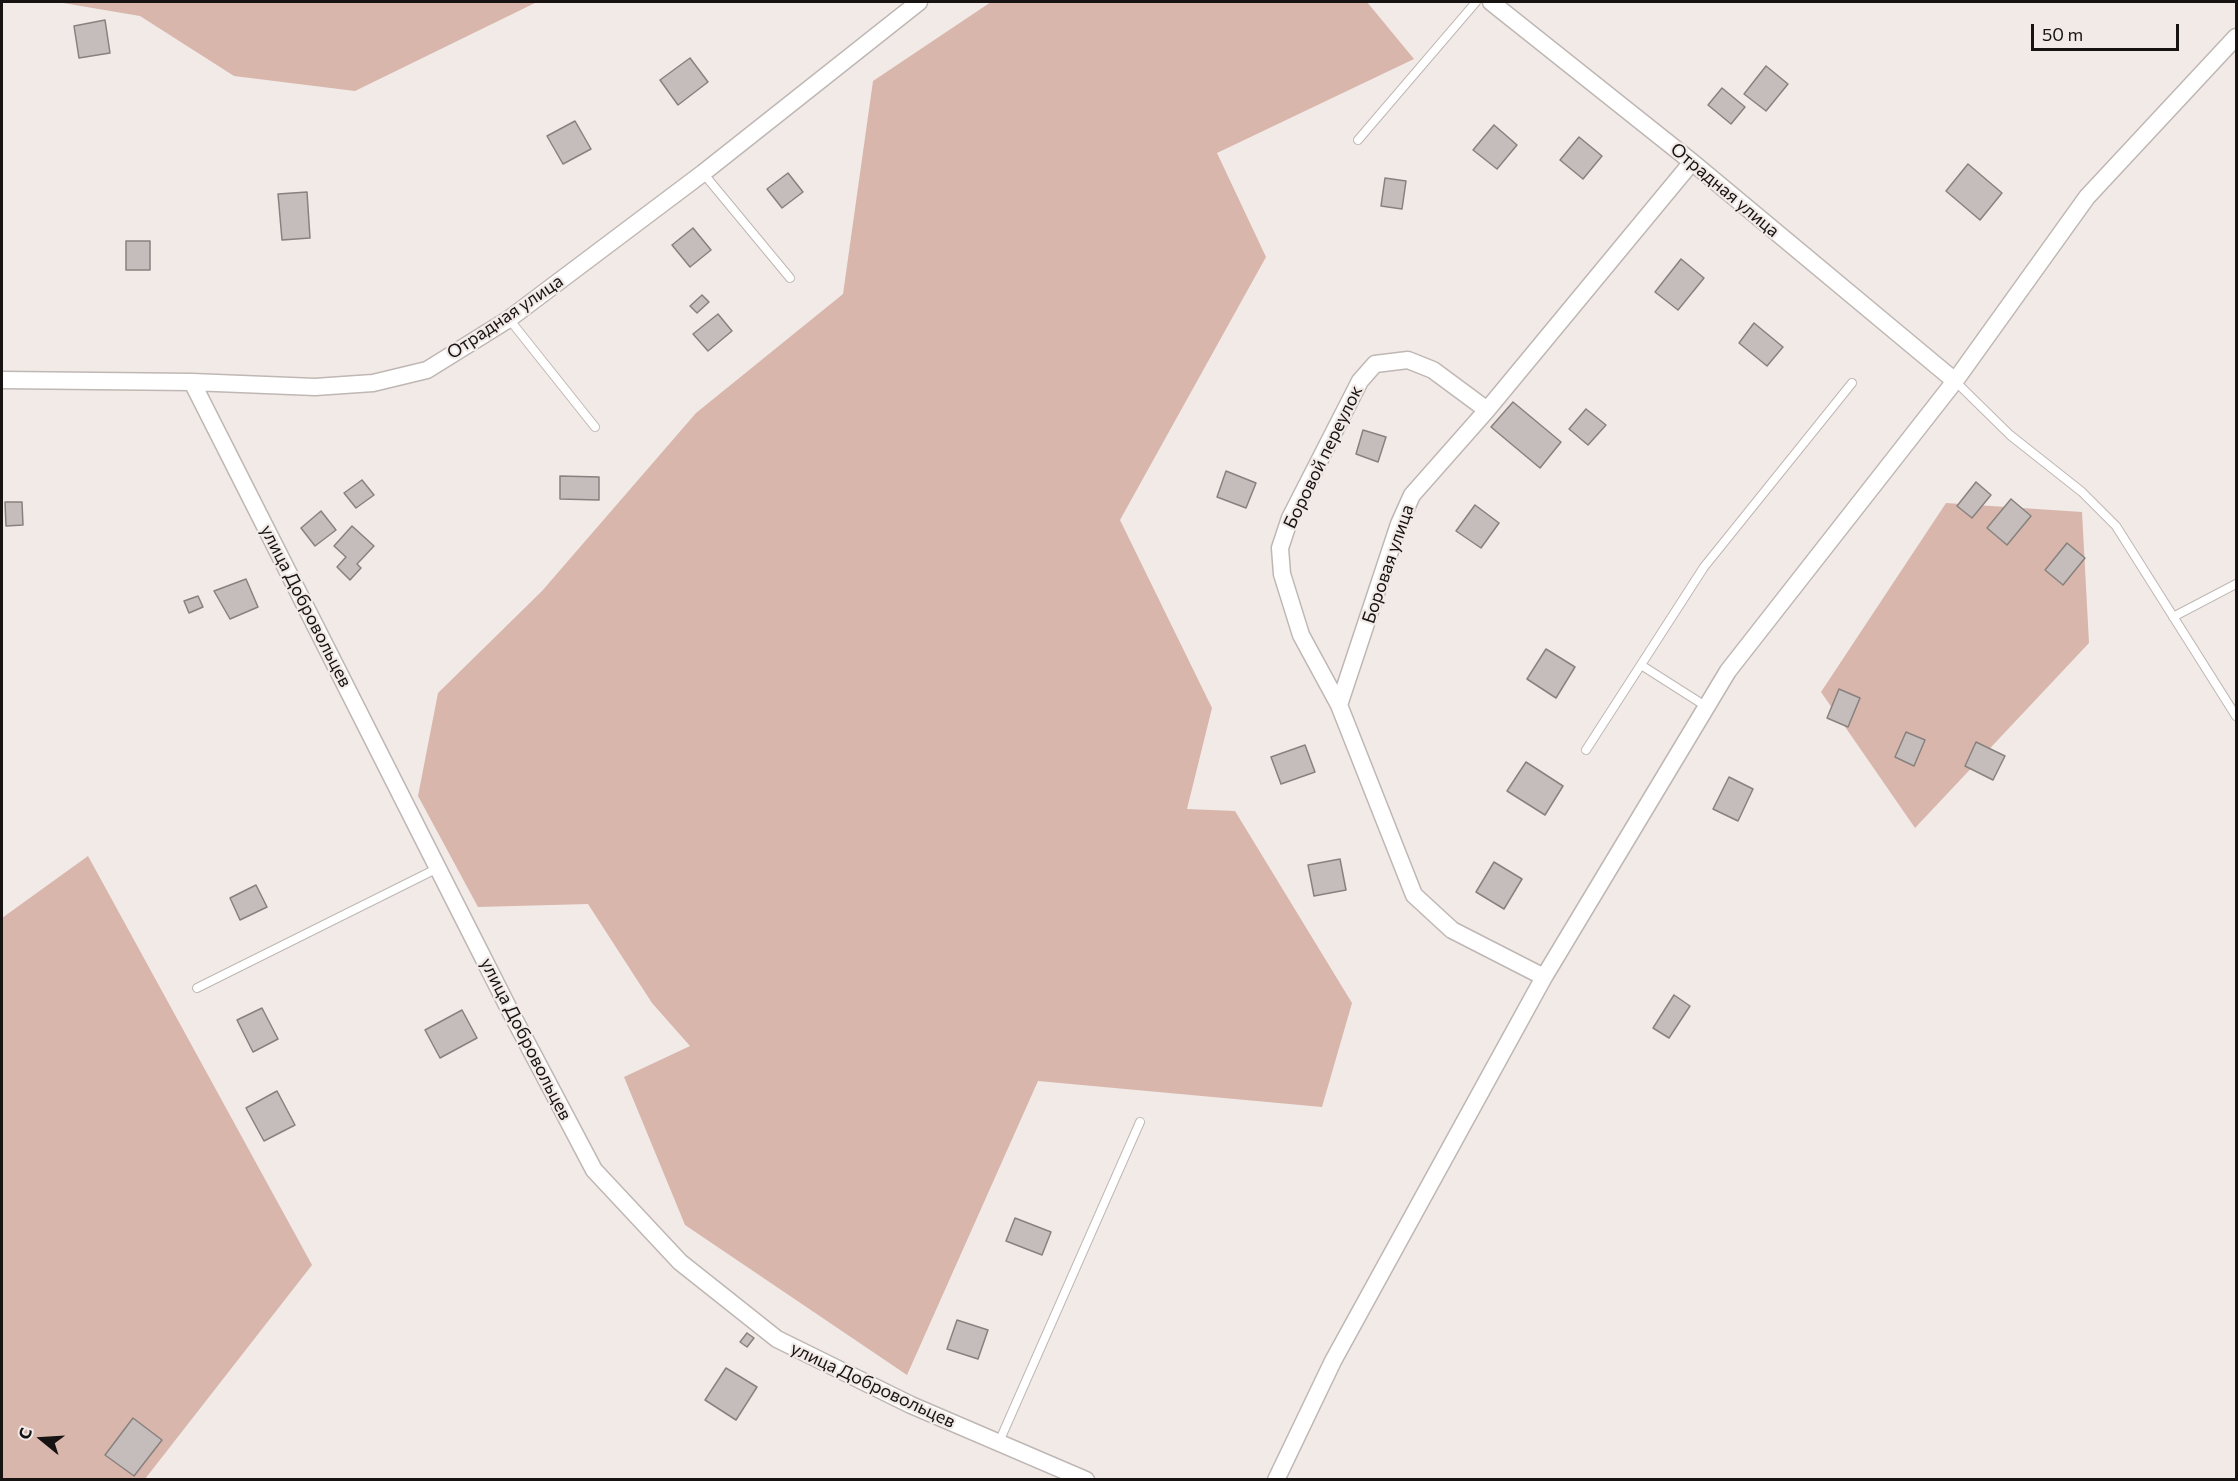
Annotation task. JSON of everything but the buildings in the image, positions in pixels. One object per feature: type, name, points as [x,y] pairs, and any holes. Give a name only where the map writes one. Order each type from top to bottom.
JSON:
[{"type":"street","name":"Отрадная улица","points":[[2,380],[192,382],[315,387],[373,383],[427,370],[509,319],[703,173],[919,2]]},
{"type":"street","name":"Отрадная улица","points":[[1491,2],[1692,162],[1956,381]]},
{"type":"street","points":[[1276,1479],[1333,1361],[1544,977],[1728,670],[1956,381],[2087,197],[2236,37]]},
{"type":"street","name":"Боровая улица","points":[[1339,705],[1399,524],[1412,495],[1487,410],[1692,162]]},
{"type":"street","name":"Боровой переулок","points":[[1339,705],[1301,635],[1282,574],[1280,548],[1290,518],[1360,381],[1375,364],[1408,360],[1433,369],[1487,410]]},
{"type":"street","name":"улица Добровольцев","points":[[192,382],[594,1170],[680,1262],[777,1339],[911,1405],[1086,1479]]},
{"type":"street","points":[[1339,705],[1414,895],[1452,930],[1544,977]]},
{"type":"lane","points":[[1358,140],[1476,2]]},
{"type":"lane","points":[[703,173],[790,278]]},
{"type":"lane","points":[[509,319],[595,427]]},
{"type":"lane","points":[[1956,381],[2010,435],[2082,492],[2115,526],[2236,716]]},
{"type":"lane","points":[[1586,750],[1704,567],[1852,383]]},
{"type":"lane","points":[[2174,617],[2236,584]]},
{"type":"lane","points":[[1641,665],[1707,707]]},
{"type":"lane","points":[[197,988],[438,867]]},
{"type":"lane","points":[[999,1442],[1140,1122]]},
{"type":"shaded area","points":[[57,2],[537,2],[355,91],[234,76],[140,16]]},
{"type":"shaded area","points":[[991,2],[1367,2],[1414,59],[1217,153],[1266,257],[1120,520],[1212,708],[1187,809],[1235,811],[1352,1003],[1322,1107],[1038,1081],[907,1375],[685,1225],[624,1077],[690,1046],[652,1003],[588,904],[478,907],[418,796],[438,693],[542,591],[696,413],[843,294],[873,81]]},
{"type":"shaded area","points":[[1946,503],[2082,512],[2089,643],[1915,828],[1821,692]]},
{"type":"shaded area","points":[[88,856],[312,1265],[145,1479],[2,1479],[2,918]]}]
